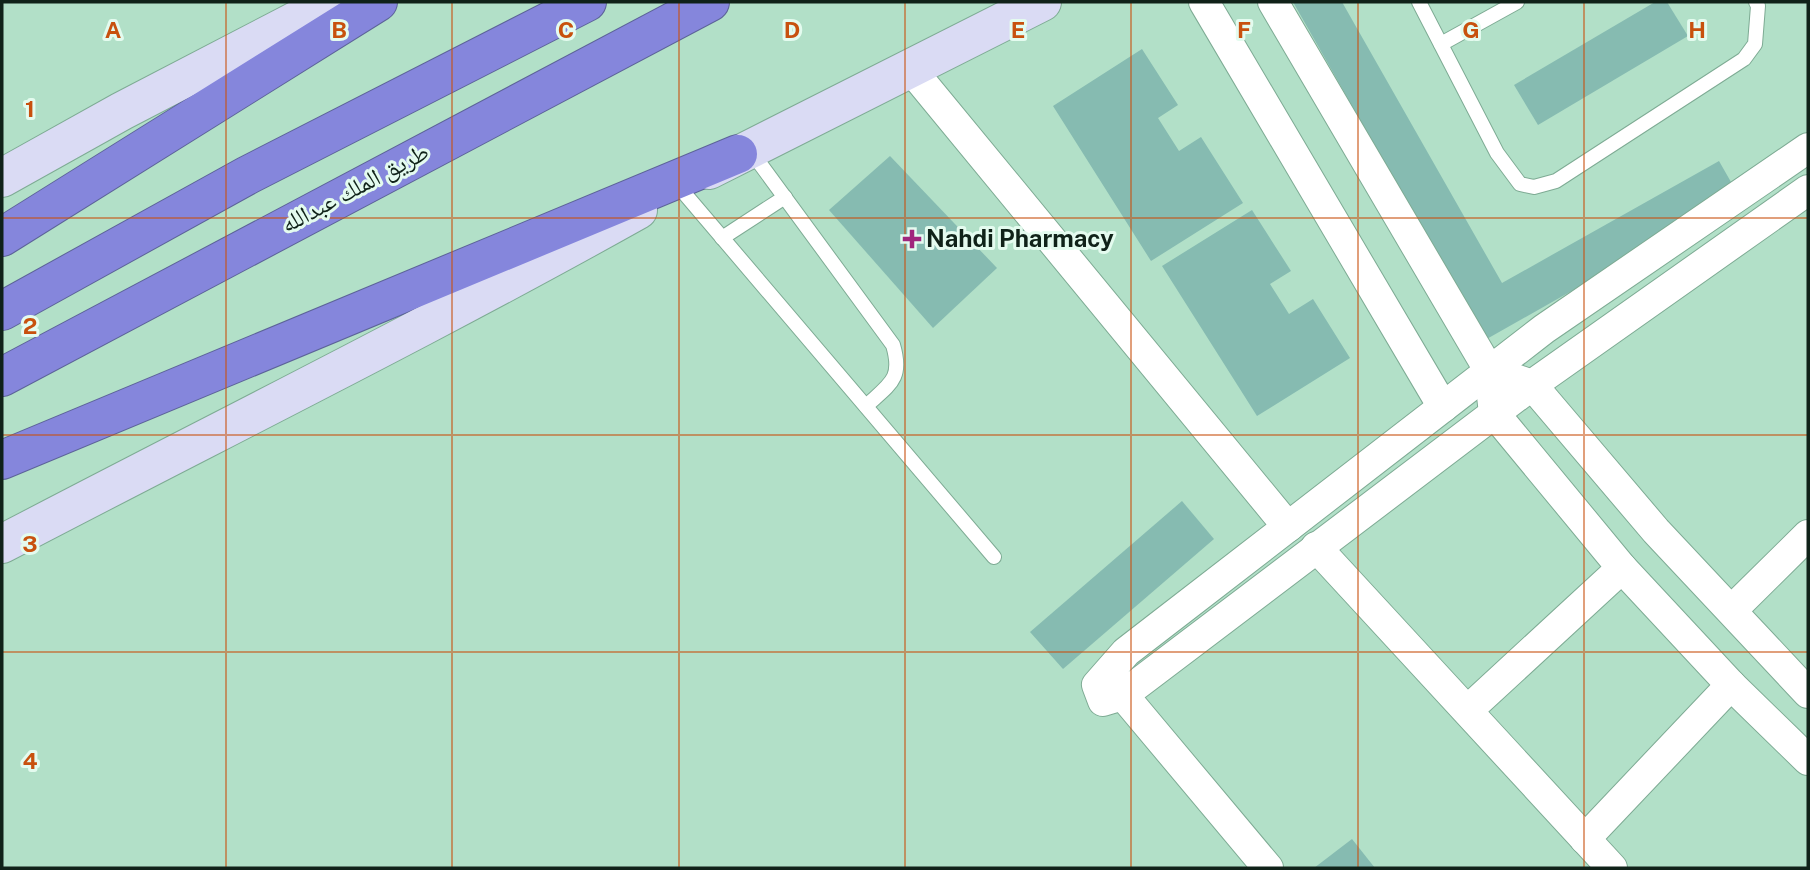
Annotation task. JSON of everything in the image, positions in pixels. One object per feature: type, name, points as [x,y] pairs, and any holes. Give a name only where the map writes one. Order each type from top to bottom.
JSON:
[{"type":"highway","points":[[2,237],[379,2]]},
{"type":"highway","points":[[2,311],[248,175],[587,2]]},
{"type":"highway","name":"طريق الملك عبدالله","points":[[2,376],[710,2]]},
{"type":"highway","points":[[2,460],[744,151]]},
{"type":"main road","points":[[2,178],[122,111],[332,2]]},
{"type":"main road","points":[[2,544],[511,281],[744,151],[1042,2]]},
{"type":"main road","points":[[2,534],[248,415]]},
{"type":"main road","points":[[2,561],[248,415]]},
{"type":"street","points":[[1204,2],[1443,407]]},
{"type":"street","points":[[1273,2],[1489,370],[1494,413],[1622,568],[1731,685],[1808,760]]},
{"type":"street","points":[[910,68],[1288,527]]},
{"type":"street","points":[[1808,148],[1544,329],[1126,652],[1097,685],[1103,701],[1123,695],[1532,384],[1808,190]]},
{"type":"street","points":[[1489,370],[1532,384],[1656,531],[1808,693]]},
{"type":"street","points":[[1732,610],[1808,535]]},
{"type":"street","points":[[1317,547],[1612,868]]},
{"type":"street","points":[[1468,710],[1622,568]]},
{"type":"street","points":[[1585,839],[1731,685]]},
{"type":"street","points":[[1123,695],[1268,868]]},
{"type":"lane","points":[[1419,2],[1497,153],[1520,184],[1534,187],[1556,181],[1744,59],[1755,44],[1756,2]]},
{"type":"lane","points":[[1441,44],[1517,2]]},
{"type":"lane","points":[[744,151],[785,197],[893,345],[898,363],[893,380],[866,406]]},
{"type":"lane","points":[[679,187],[994,557]]},
{"type":"lane","points":[[722,238],[785,197]]},
{"type":"building","points":[[1293,2],[1342,2],[1502,283],[1719,161],[1739,196],[1485,340]]},
{"type":"building","points":[[1655,2],[1667,2],[1688,36],[1538,125],[1514,85]]},
{"type":"building","points":[[1142,49],[1178,105],[1158,118],[1179,151],[1201,137],[1243,203],[1151,261],[1053,106]]},
{"type":"building","name":"Nahdi Pharmacy","points":[[890,156],[997,268],[933,328],[829,210]]},
{"type":"building","points":[[1252,210],[1291,271],[1270,284],[1289,314],[1313,299],[1350,358],[1257,416],[1162,266]]},
{"type":"building","points":[[1182,501],[1214,539],[1063,669],[1030,632]]},
{"type":"building","points":[[1352,839],[1375,868],[1314,868]]},
{"type":"place","name":"Nahdi Pharmacy","points":[[912,239]]}]
